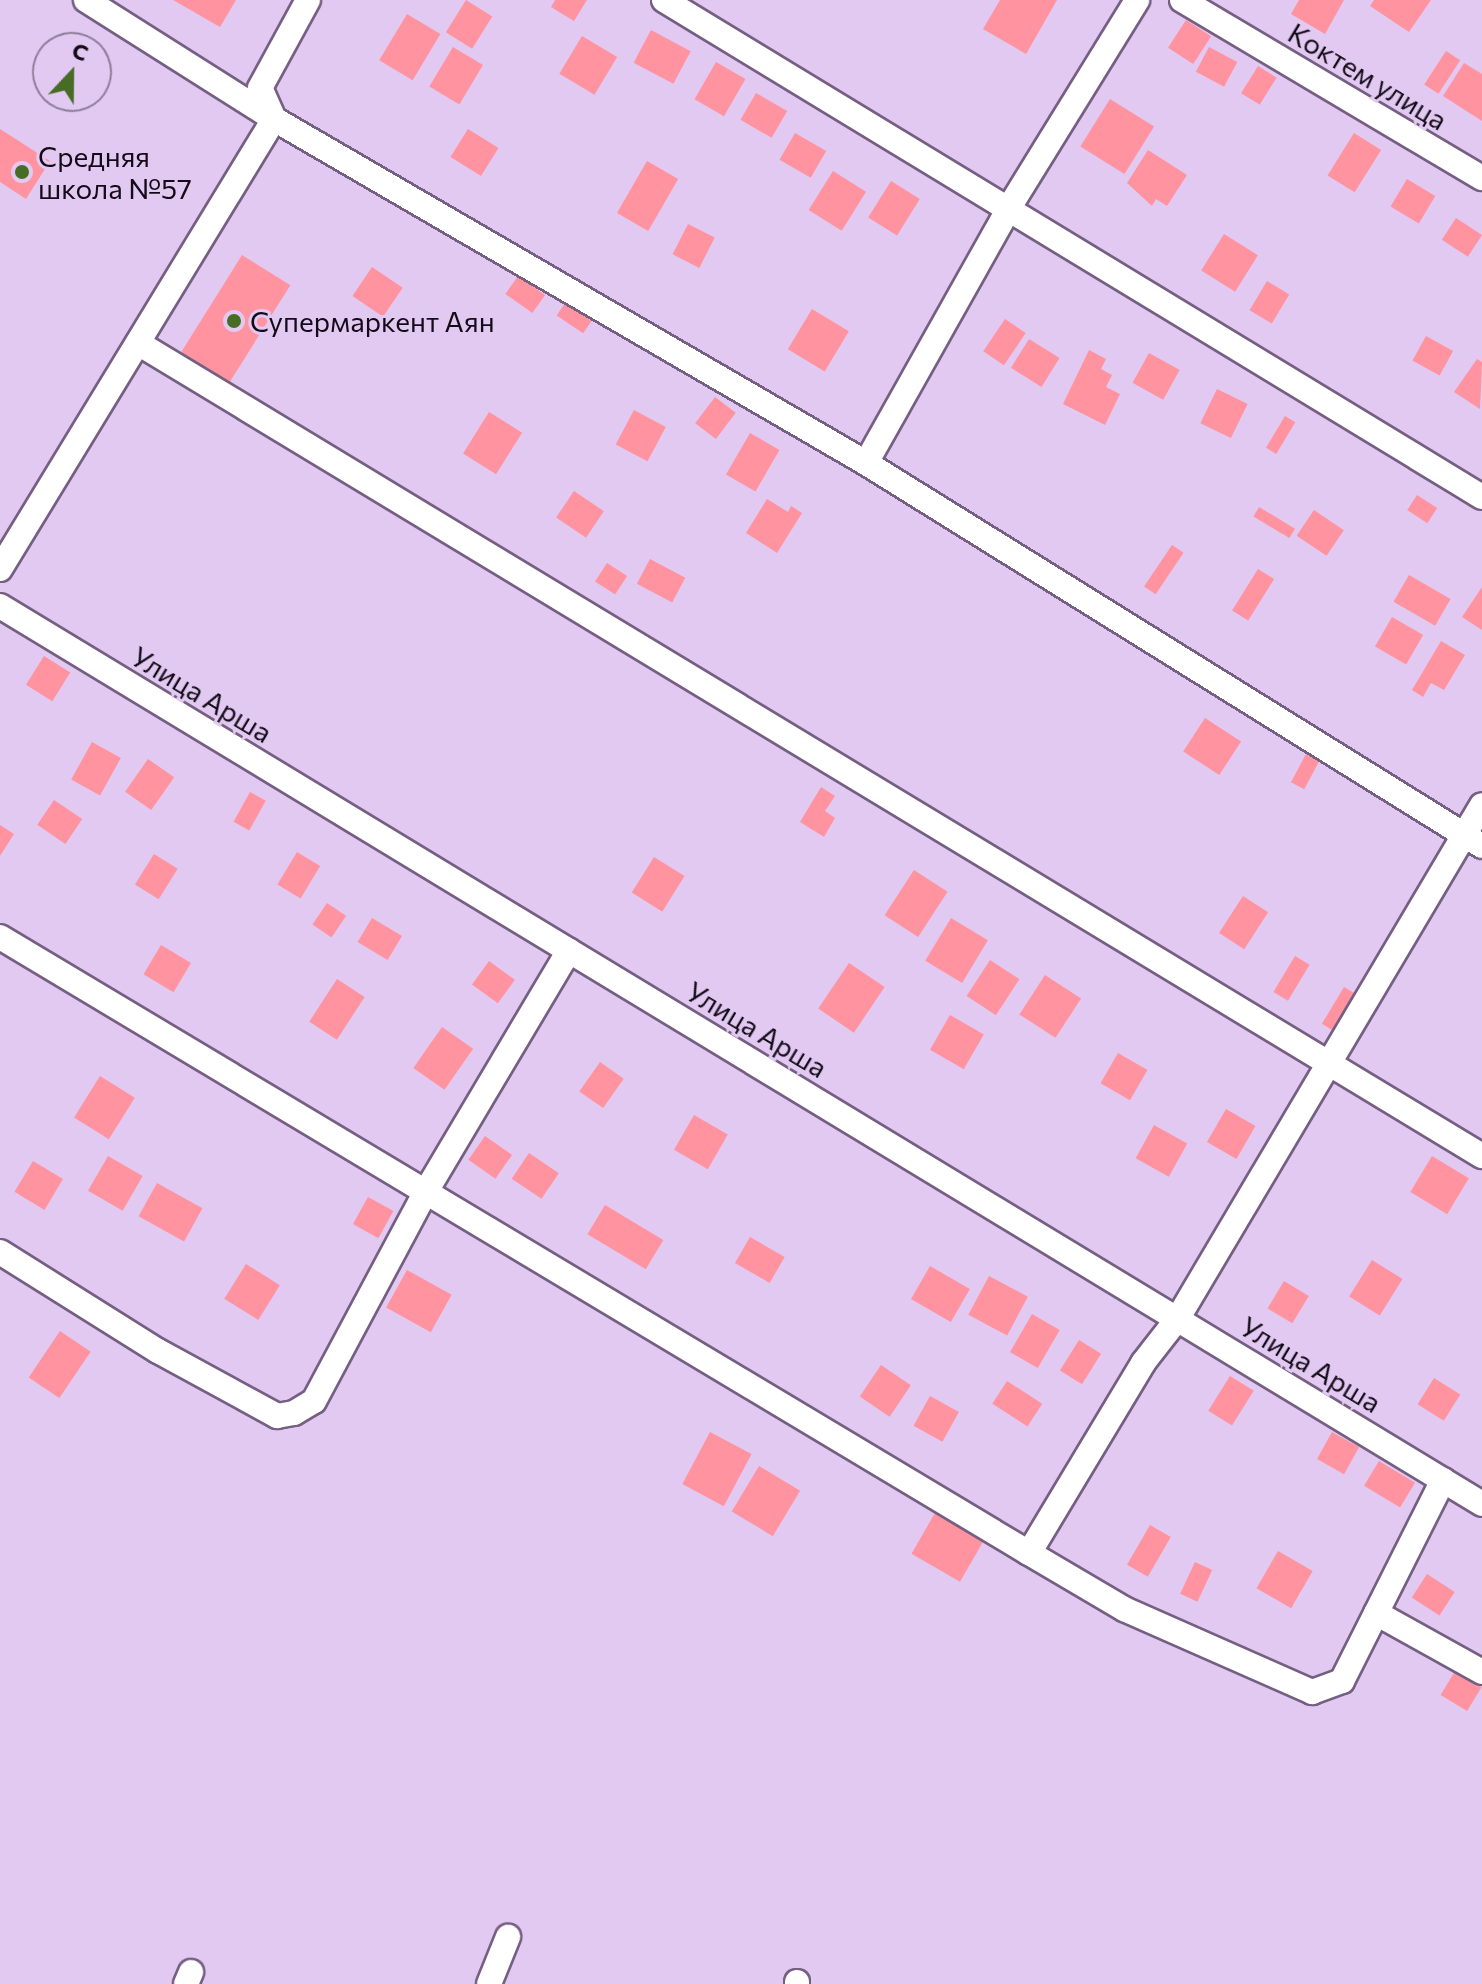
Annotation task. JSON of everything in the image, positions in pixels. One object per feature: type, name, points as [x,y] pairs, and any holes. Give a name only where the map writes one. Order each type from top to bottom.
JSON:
[{"type":"street","points":[[86,0],[274,119],[866,463],[1473,841]]},
{"type":"street","points":[[274,119],[260,88],[308,0]]},
{"type":"street","points":[[664,0],[1010,206],[1482,497]]},
{"type":"street","points":[[866,463],[1010,206],[1137,0]]},
{"type":"street","name":"Коктем улица","points":[[1182,0],[1482,178]]},
{"type":"street","points":[[0,569],[274,119]]},
{"type":"street","points":[[138,343],[1482,1156]]},
{"type":"street","name":"Улица Арша","points":[[0,606],[1482,1504]]},
{"type":"street","points":[[1029,1553],[1143,1363],[1178,1318],[1331,1064],[1473,841],[1482,805]]},
{"type":"street","points":[[0,937],[1124,1609],[1312,1692],[1342,1681],[1443,1480]]},
{"type":"street","points":[[0,1252],[158,1351],[277,1416],[314,1401],[425,1193],[569,950]]},
{"type":"street","points":[[1376,1613],[1482,1672]]},
{"type":"street","points":[[489,1984],[508,1937]]},
{"type":"building","points":[[173,0],[236,0],[220,27]]},
{"type":"building","points":[[466,0],[492,16],[472,49],[446,32]]},
{"type":"building","points":[[555,0],[587,0],[574,21],[551,7]]},
{"type":"building","points":[[1000,0],[1057,0],[1026,54],[983,29]]},
{"type":"building","points":[[1299,0],[1344,0],[1325,34],[1291,14]]},
{"type":"building","points":[[1374,0],[1431,0],[1409,32],[1370,6]]},
{"type":"building","points":[[407,14],[440,34],[413,80],[379,60]]},
{"type":"building","points":[[1186,20],[1211,36],[1193,64],[1168,48]]},
{"type":"building","points":[[651,30],[691,51],[673,84],[634,63]]},
{"type":"building","points":[[582,36],[617,57],[594,95],[559,74]]},
{"type":"building","points":[[453,47],[483,65],[459,104],[429,86]]},
{"type":"building","points":[[1209,47],[1237,62],[1224,87],[1196,72]]},
{"type":"building","points":[[1446,51],[1460,60],[1438,94],[1424,85]]},
{"type":"building","points":[[716,62],[745,79],[724,116],[694,99]]},
{"type":"building","points":[[1464,63],[1482,74],[1482,121],[1443,96]]},
{"type":"building","points":[[1258,66],[1277,78],[1260,105],[1241,93]]},
{"type":"building","points":[[756,93],[787,111],[772,138],[740,120]]},
{"type":"building","points":[[1110,99],[1154,127],[1124,174],[1080,146]]},
{"type":"building","name":"Средняя школа №57","points":[[0,129],[50,161],[26,199],[0,182]]},
{"type":"building","points":[[468,129],[499,148],[481,176],[451,157]]},
{"type":"building","points":[[795,133],[826,151],[811,178],[780,160]]},
{"type":"building","points":[[1354,133],[1381,150],[1355,192],[1328,175]]},
{"type":"building","points":[[1148,150],[1187,175],[1167,206],[1156,199],[1152,206],[1127,183]]},
{"type":"building","points":[[647,161],[678,179],[648,231],[617,213]]},
{"type":"building","points":[[833,171],[866,192],[842,231],[809,210]]},
{"type":"building","points":[[1407,179],[1435,196],[1419,223],[1391,206]]},
{"type":"building","points":[[891,181],[920,199],[897,235],[868,217]]},
{"type":"building","points":[[1456,218],[1482,235],[1468,257],[1442,240]]},
{"type":"building","points":[[688,224],[715,238],[699,268],[673,254]]},
{"type":"building","points":[[1224,234],[1258,255],[1235,292],[1201,270]]},
{"type":"building","name":"Супермаркент Аян","points":[[242,255],[290,285],[226,388],[178,358]]},
{"type":"building","points":[[372,267],[403,288],[383,317],[352,296]]},
{"type":"building","points":[[518,276],[545,295],[532,313],[505,294]]},
{"type":"building","points":[[1267,281],[1289,294],[1272,324],[1249,310]]},
{"type":"building","points":[[565,303],[592,321],[583,333],[557,315]]},
{"type":"building","points":[[812,309],[849,331],[825,371],[788,349]]},
{"type":"building","points":[[1005,319],[1026,333],[1004,365],[983,351]]},
{"type":"building","points":[[1426,336],[1453,351],[1440,376],[1412,360]]},
{"type":"building","points":[[1029,339],[1060,358],[1042,387],[1011,368]]},
{"type":"building","points":[[1089,350],[1106,359],[1101,369],[1112,375],[1106,387],[1120,394],[1105,425],[1063,404]]},
{"type":"building","points":[[1149,353],[1180,370],[1163,400],[1133,383]]},
{"type":"building","points":[[1477,359],[1482,362],[1480,409],[1454,392]]},
{"type":"building","points":[[1217,389],[1248,404],[1231,438],[1200,423]]},
{"type":"building","points":[[715,397],[736,413],[716,439],[695,423]]},
{"type":"building","points":[[634,410],[666,427],[647,461],[616,444]]},
{"type":"building","points":[[489,412],[522,433],[496,474],[463,454]]},
{"type":"building","points":[[1285,416],[1295,422],[1276,454],[1266,448]]},
{"type":"building","points":[[750,433],[779,450],[755,492],[726,475]]},
{"type":"building","points":[[574,491],[604,511],[586,538],[556,518]]},
{"type":"building","points":[[1417,495],[1437,508],[1427,523],[1407,510]]},
{"type":"building","points":[[767,499],[788,512],[791,506],[802,513],[777,553],[746,533]]},
{"type":"building","points":[[1259,507],[1295,529],[1289,538],[1253,516]]},
{"type":"building","points":[[1314,510],[1344,530],[1327,556],[1297,536]]},
{"type":"building","points":[[1172,545],[1184,553],[1156,594],[1144,586]]},
{"type":"building","points":[[650,559],[685,578],[672,603],[637,584]]},
{"type":"building","points":[[607,563],[627,576],[615,595],[595,581]]},
{"type":"building","points":[[1258,569],[1274,579],[1248,621],[1232,611]]},
{"type":"building","points":[[1409,575],[1451,599],[1435,626],[1394,602]]},
{"type":"building","points":[[1482,587],[1482,630],[1462,617]]},
{"type":"building","points":[[1392,617],[1423,635],[1406,664],[1375,646]]},
{"type":"building","points":[[1441,641],[1465,655],[1444,690],[1431,683],[1423,697],[1412,690]]},
{"type":"building","points":[[44,656],[70,672],[52,701],[26,685]]},
{"type":"building","points":[[1205,718],[1241,741],[1219,775],[1183,752]]},
{"type":"building","points":[[92,742],[121,758],[100,796],[71,780]]},
{"type":"building","points":[[1306,754],[1319,761],[1304,789],[1291,782]]},
{"type":"building","points":[[148,759],[174,777],[151,810],[125,792]]},
{"type":"building","points":[[821,787],[835,796],[825,811],[835,818],[824,837],[800,822]]},
{"type":"building","points":[[250,792],[266,801],[249,830],[234,822]]},
{"type":"building","points":[[54,800],[82,819],[65,844],[37,825]]},
{"type":"building","points":[[0,825],[14,834],[0,856]]},
{"type":"building","points":[[297,852],[320,866],[301,898],[277,885]]},
{"type":"building","points":[[154,854],[178,869],[159,899],[135,885]]},
{"type":"building","points":[[654,857],[685,876],[662,912],[632,893]]},
{"type":"building","points":[[914,870],[948,892],[918,937],[885,915]]},
{"type":"building","points":[[1243,896],[1268,912],[1244,949],[1219,933]]},
{"type":"building","points":[[327,903],[346,916],[332,937],[312,925]]},
{"type":"building","points":[[372,918],[402,936],[388,960],[358,942]]},
{"type":"building","points":[[951,918],[988,940],[962,983],[925,961]]},
{"type":"building","points":[[161,945],[191,963],[173,992],[143,974]]},
{"type":"building","points":[[1295,956],[1310,965],[1288,1001],[1273,992]]},
{"type":"building","points":[[990,960],[1019,979],[996,1015],[967,996]]},
{"type":"building","points":[[489,961],[515,980],[498,1003],[472,984]]},
{"type":"building","points":[[849,963],[885,987],[854,1033],[818,1009]]},
{"type":"building","points":[[1045,975],[1081,998],[1055,1038],[1019,1014]]},
{"type":"building","points":[[337,979],[365,997],[337,1040],[309,1022]]},
{"type":"building","points":[[1344,987],[1362,998],[1340,1035],[1322,1024]]},
{"type":"building","points":[[950,1015],[984,1034],[964,1069],[930,1050]]},
{"type":"building","points":[[442,1027],[473,1049],[444,1090],[413,1068]]},
{"type":"building","points":[[1118,1053],[1147,1070],[1130,1100],[1100,1083]]},
{"type":"building","points":[[600,1062],[624,1079],[603,1108],[579,1091]]},
{"type":"building","points":[[100,1076],[135,1098],[109,1139],[74,1118]]},
{"type":"building","points":[[1226,1109],[1255,1126],[1236,1159],[1207,1142]]},
{"type":"building","points":[[694,1115],[728,1134],[708,1169],[674,1150]]},
{"type":"building","points":[[1154,1125],[1187,1143],[1169,1177],[1136,1158]]},
{"type":"building","points":[[485,1136],[512,1155],[495,1179],[468,1160]]},
{"type":"building","points":[[529,1153],[559,1173],[542,1199],[512,1179]]},
{"type":"building","points":[[108,1156],[143,1176],[123,1211],[88,1191]]},
{"type":"building","points":[[1432,1156],[1469,1178],[1447,1214],[1410,1192]]},
{"type":"building","points":[[33,1161],[63,1179],[44,1210],[14,1192]]},
{"type":"building","points":[[157,1183],[202,1208],[184,1241],[139,1216]]},
{"type":"building","points":[[368,1197],[393,1211],[378,1238],[353,1224]]},
{"type":"building","points":[[605,1205],[663,1240],[646,1269],[587,1234]]},
{"type":"building","points":[[750,1237],[785,1257],[770,1283],[735,1263]]},
{"type":"building","points":[[1372,1260],[1403,1279],[1380,1316],[1349,1296]]},
{"type":"building","points":[[246,1264],[280,1285],[258,1320],[224,1299]]},
{"type":"building","points":[[930,1266],[970,1289],[951,1322],[911,1299]]},
{"type":"building","points":[[407,1270],[452,1295],[431,1332],[386,1308]]},
{"type":"building","points":[[989,1276],[1028,1297],[1007,1336],[968,1315]]},
{"type":"building","points":[[1284,1281],[1309,1296],[1292,1323],[1268,1308]]},
{"type":"building","points":[[1032,1314],[1060,1330],[1038,1368],[1010,1352]]},
{"type":"building","points":[[60,1331],[91,1352],[59,1398],[29,1377]]},
{"type":"building","points":[[1079,1340],[1101,1354],[1082,1384],[1060,1371]]},
{"type":"building","points":[[881,1365],[911,1385],[890,1417],[860,1397]]},
{"type":"building","points":[[1230,1376],[1254,1391],[1232,1426],[1208,1411]]},
{"type":"building","points":[[1434,1378],[1460,1394],[1444,1421],[1418,1404]]},
{"type":"building","points":[[1007,1381],[1042,1404],[1028,1427],[992,1404]]},
{"type":"building","points":[[930,1396],[959,1412],[942,1442],[914,1426]]},
{"type":"building","points":[[710,1432],[751,1454],[724,1506],[682,1484]]},
{"type":"building","points":[[1332,1432],[1359,1447],[1344,1474],[1317,1459]]},
{"type":"building","points":[[1379,1461],[1415,1483],[1400,1507],[1364,1486]]},
{"type":"building","points":[[759,1466],[800,1491],[773,1536],[732,1511]]},
{"type":"building","points":[[935,1513],[983,1541],[960,1582],[912,1554]]},
{"type":"building","points":[[1150,1525],[1171,1537],[1148,1577],[1127,1565]]},
{"type":"building","points":[[1278,1551],[1313,1571],[1291,1608],[1256,1588]]},
{"type":"building","points":[[1195,1562],[1212,1570],[1197,1602],[1180,1594]]},
{"type":"building","points":[[1427,1574],[1455,1592],[1439,1615],[1412,1597]]},
{"type":"building","points":[[1455,1671],[1482,1687],[1467,1711],[1441,1695]]},
{"type":"place","name":"Средняя школа №57","points":[[22,172]]},
{"type":"place","name":"Супермаркент Аян","points":[[234,321]]}]
